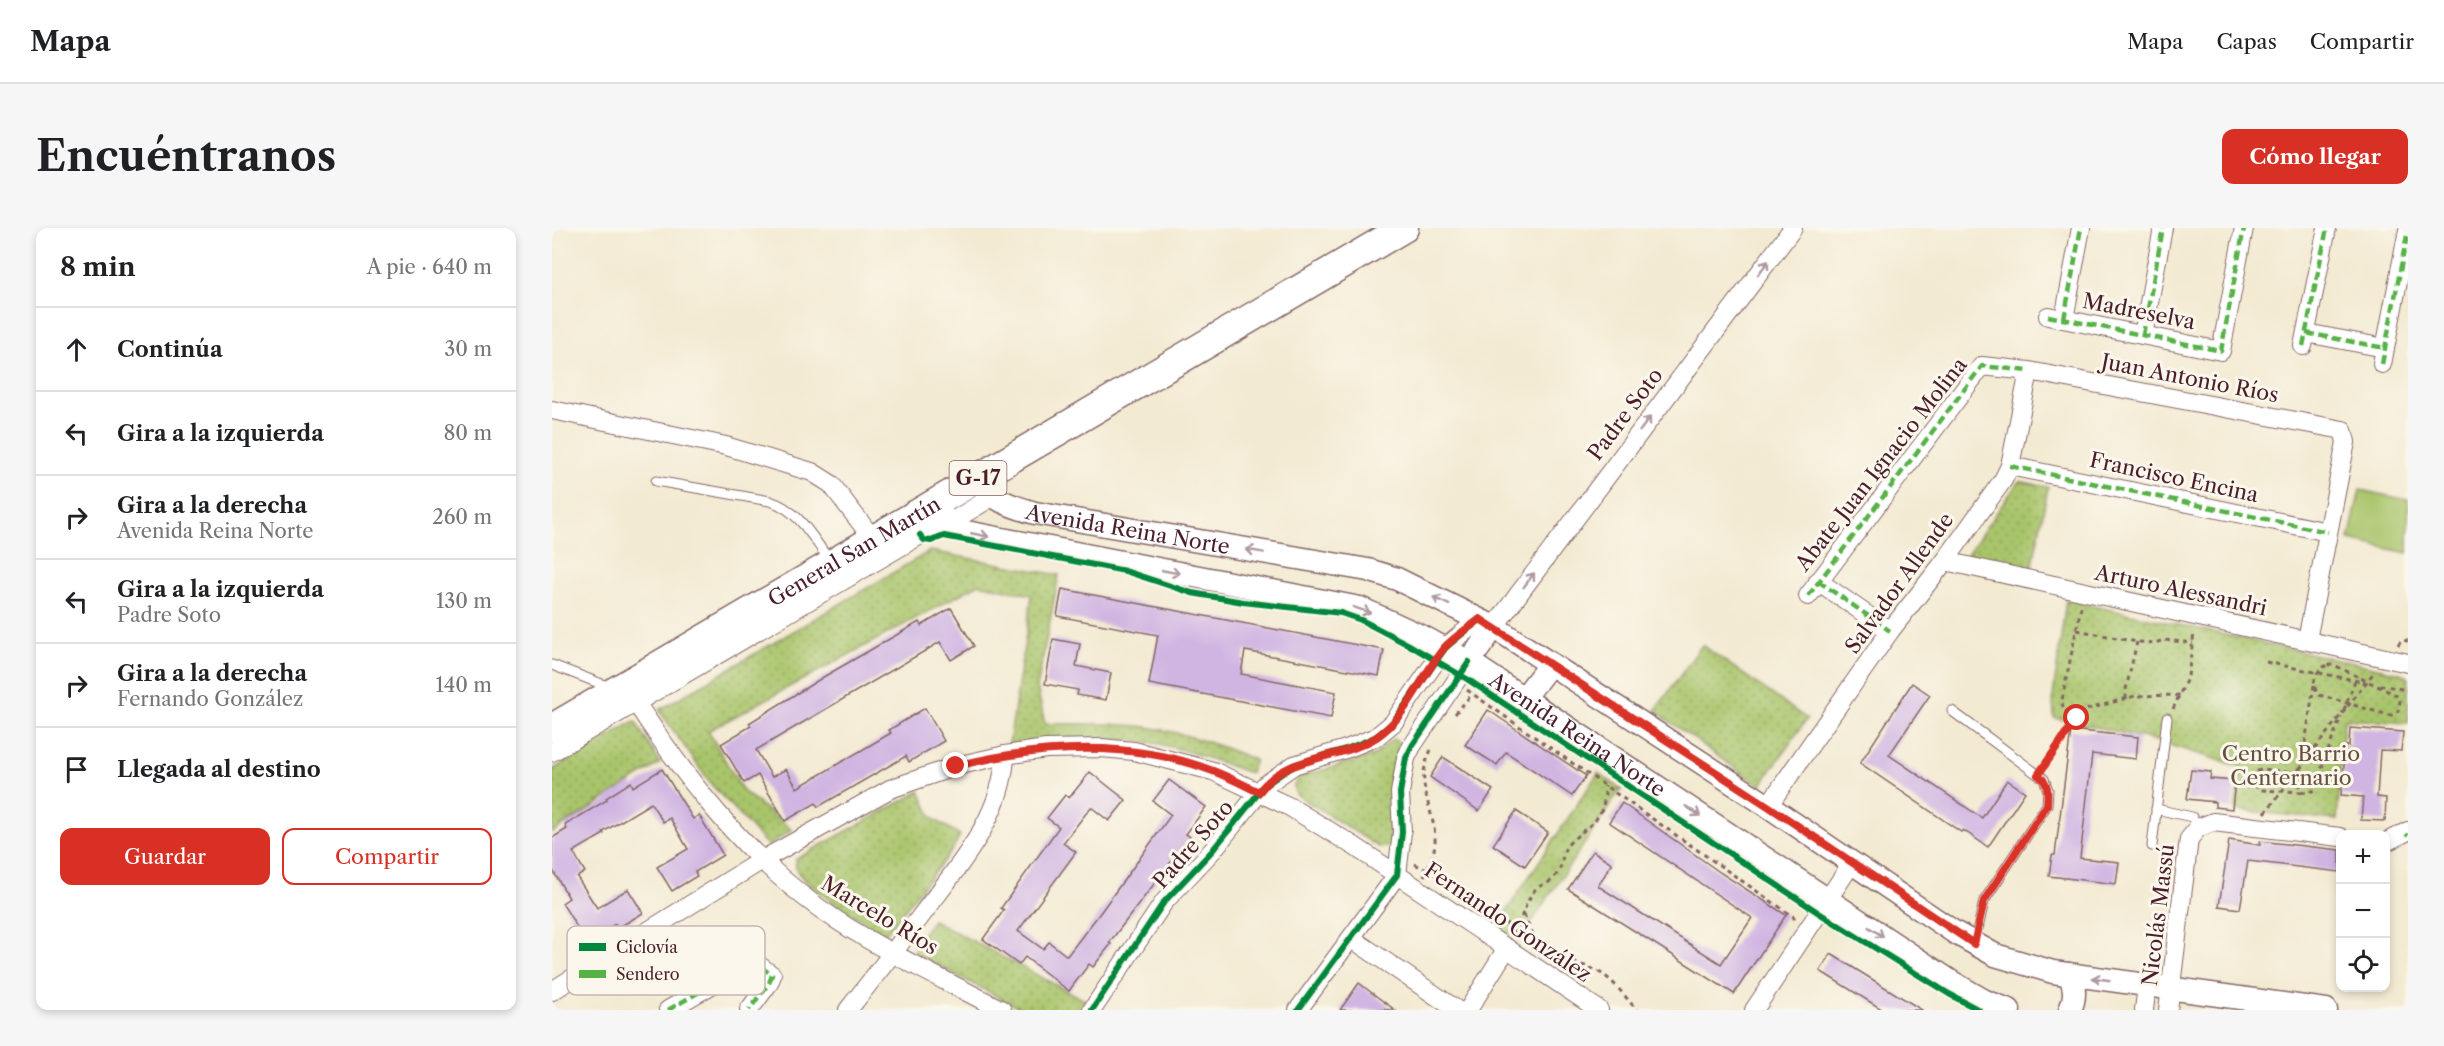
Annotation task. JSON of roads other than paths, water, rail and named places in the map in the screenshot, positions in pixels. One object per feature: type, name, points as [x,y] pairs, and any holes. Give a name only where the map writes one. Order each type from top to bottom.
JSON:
[{"type":"main road","name":"General San Martín","points":[[552,728],[626,695],[831,563],[873,539],[940,514],[1404,228]]},
{"type":"street","name":"Padre Soto","points":[[1092,1010],[1164,902],[1212,851],[1264,784],[1294,765],[1376,737],[1393,723],[1445,648],[1487,623],[1793,228]]},
{"type":"street","name":"Madreselva","points":[[2081,228],[2056,318],[2221,351],[2244,228]]},
{"type":"street","points":[[2143,335],[2163,228]]},
{"type":"street","points":[[2327,228],[2304,339],[2384,356],[2408,230]]},
{"type":"street","name":"Abate Juan Ignacio Molina","points":[[1808,596],[1982,366],[2029,370]]},
{"type":"street","name":"Juan Antonio Ríos","points":[[2029,370],[2343,430],[2346,442],[2328,532]]},
{"type":"street","name":"Salvador Allende","points":[[1768,806],[1890,631],[2003,480],[2010,466],[2029,370]]},
{"type":"street","points":[[552,410],[726,446],[812,472],[831,484],[873,539]]},
{"type":"street","name":"Francisco Encina","points":[[2010,466],[2328,532]]},
{"type":"street","name":"Avenida Reina Norte","points":[[984,488],[1008,505],[1035,513],[1368,570],[1396,579],[1487,623],[1768,806],[1974,944],[2017,963],[2069,974],[2147,985],[2169,999],[2326,1010]]},
{"type":"street","name":"Avenida Reina Norte","points":[[940,514],[966,532],[1360,608],[1445,648],[1469,662],[1950,981],[1985,1001],[2009,1010]]},
{"type":"street","name":"General San Martín","points":[[552,752],[626,695],[929,530],[940,514]]},
{"type":"street","points":[[2307,640],[2328,532]]},
{"type":"street","name":"Arturo Alessandri","points":[[1944,561],[2408,663]]},
{"type":"street","points":[[1818,581],[1890,631]]},
{"type":"street","points":[[1298,1010],[1397,875],[1402,832],[1400,793],[1407,758],[1412,746],[1469,662],[1487,623]]},
{"type":"street","points":[[1524,699],[1550,664]]},
{"type":"street","name":"Marcelo Ríos","points":[[626,695],[726,823],[762,860],[819,908],[893,952],[1002,1010]]},
{"type":"street","name":"Fernando González","points":[[656,926],[762,860],[890,789],[956,766],[1005,755],[1046,749],[1101,748],[1134,751],[1178,760],[1213,771],[1259,792],[1310,819],[1418,888],[1599,1010]]},
{"type":"street","points":[[848,1010],[975,844],[1000,786],[1005,755]]},
{"type":"street","points":[[2198,828],[2213,822],[2336,837]]},
{"type":"street","name":"Nicolás Massú","points":[[2169,999],[2188,839],[2198,828]]},
{"type":"street","points":[[2390,840],[2407,834]]},
{"type":"street","points":[[1754,1010],[1852,863]]},
{"type":"street","points":[[1351,938],[1457,1010]]},
{"type":"street","points":[[1468,1010],[1507,948]]},
{"type":"street","points":[[765,970],[771,975],[765,989]]},
{"type":"street","points":[[2069,974],[2075,987],[2074,1001],[2070,1010]]},
{"type":"street","name":"Fernando González","points":[[552,991],[567,982]]},
{"type":"street","name":"Nicolás Massú","points":[[2144,1010],[2147,985]]},
{"type":"street","points":[[668,1010],[694,995]]},
{"type":"street","points":[[749,1010],[761,995]]},
{"type":"lane","points":[[656,481],[783,505],[797,515],[831,563]]},
{"type":"lane","points":[[552,665],[626,695]]},
{"type":"lane","points":[[1952,711],[2044,779],[2048,790],[2047,805],[1984,901],[1974,944]]},
{"type":"lane","points":[[2152,846],[2167,718]]},
{"type":"lane","points":[[2156,809],[2192,817],[2198,828]]},
{"type":"park label","name":"Centro Barrio Centernario","points":[[2291,765]]}]
